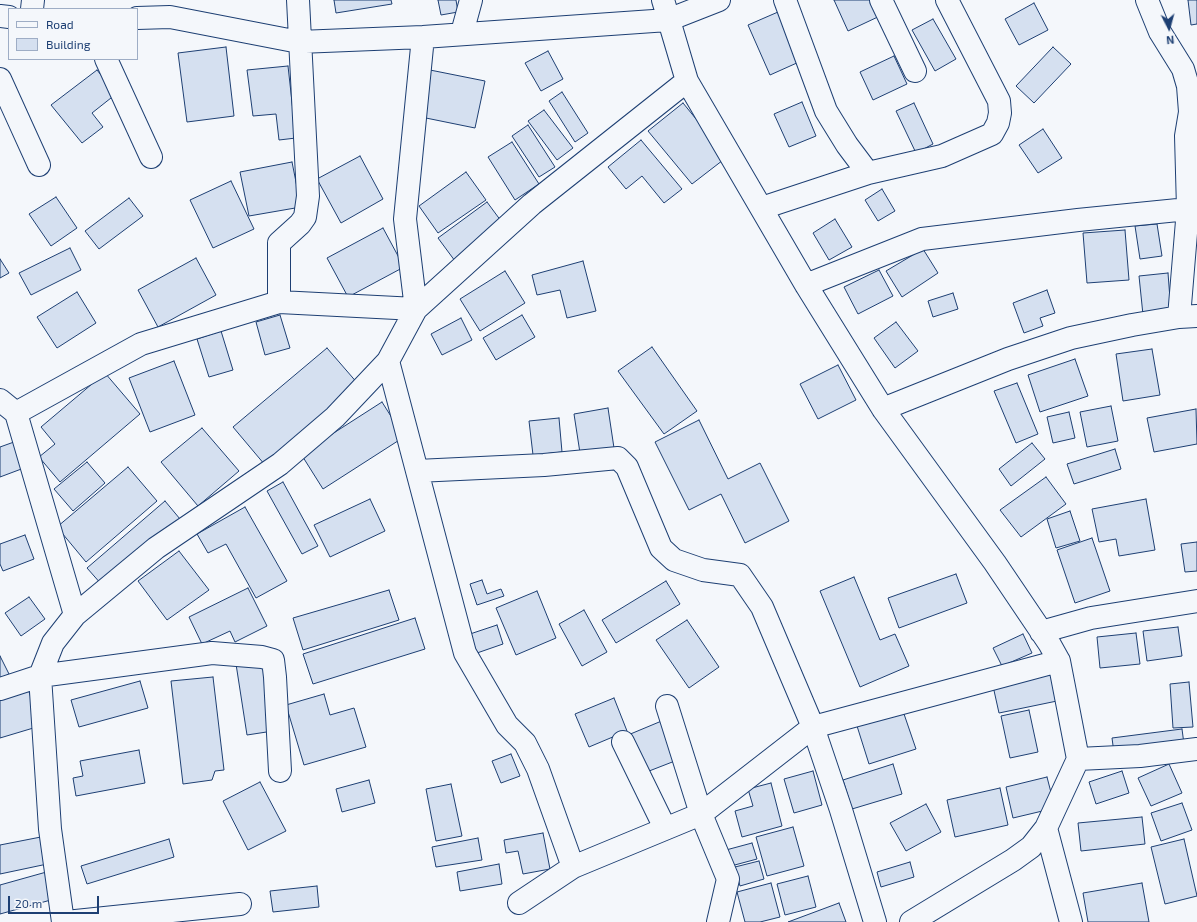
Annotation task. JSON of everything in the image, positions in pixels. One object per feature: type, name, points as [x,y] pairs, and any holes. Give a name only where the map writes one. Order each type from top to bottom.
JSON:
[{"type":"street","points":[[279,302],[279,243],[300,224],[304,217],[308,196],[298,0]]},
{"type":"street","points":[[462,33],[471,0]]},
{"type":"street","points":[[138,18],[170,17],[299,42],[423,37],[666,10],[719,0]]},
{"type":"street","points":[[784,0],[826,111],[847,145],[868,173]]},
{"type":"street","points":[[881,0],[915,70]]},
{"type":"street","points":[[762,208],[868,173],[942,156],[992,134],[998,123],[1000,113],[999,101],[947,0]]},
{"type":"street","points":[[883,409],[1008,359],[1071,338],[1188,317],[1193,209],[1186,136],[1190,112],[1188,86],[1182,69],[1160,32],[1147,0]]},
{"type":"street","points":[[666,10],[687,81],[806,285],[883,409],[995,563],[1059,661],[1078,759],[1046,828],[1031,847],[1013,860],[911,922]]},
{"type":"street","points":[[416,309],[405,219],[423,37]]},
{"type":"street","points":[[106,60],[151,157]]},
{"type":"street","points":[[0,79],[39,165]]},
{"type":"street","points":[[240,904],[64,922],[50,829],[40,676],[54,643],[75,615],[156,548],[280,464],[335,417],[388,361],[416,309],[532,204],[687,81]]},
{"type":"street","points":[[806,285],[922,239],[1193,209]]},
{"type":"street","points":[[75,615],[8,406],[141,344],[279,302],[416,309]]},
{"type":"street","points":[[388,361],[465,654],[507,725],[525,743],[538,769],[573,867]]},
{"type":"street","points":[[417,471],[544,465],[618,458],[627,467],[661,548],[674,560],[703,570],[740,575],[762,606],[813,727],[841,810],[875,922]]},
{"type":"street","points":[[1041,632],[1091,618],[1197,601]]},
{"type":"street","points":[[0,689],[40,676],[212,653],[262,657],[273,660],[276,677],[280,771]]},
{"type":"street","points":[[519,903],[573,867],[664,828],[701,814],[813,727],[1059,661]]},
{"type":"street","points":[[667,706],[701,814],[728,879],[718,922]]},
{"type":"street","points":[[623,742],[664,828]]},
{"type":"street","points":[[1078,759],[1140,756],[1197,748]]},
{"type":"street","points":[[1046,828],[1071,922]]},
{"type":"building","points":[[334,0],[391,0],[392,4],[336,13]]},
{"type":"building","points":[[438,0],[456,0],[458,12],[441,15]]},
{"type":"building","points":[[834,0],[875,0],[882,15],[848,31]]},
{"type":"building","points":[[1188,0],[1197,0],[1197,24],[1191,25]]},
{"type":"building","points":[[1034,3],[1048,30],[1019,45],[1005,19]]},
{"type":"building","points":[[778,12],[799,62],[770,75],[748,25]]},
{"type":"building","points":[[933,19],[956,59],[935,71],[912,30]]},
{"type":"building","points":[[226,47],[234,116],[187,122],[178,53]]},
{"type":"building","points":[[1053,47],[1071,64],[1034,103],[1016,86]]},
{"type":"building","points":[[548,51],[563,79],[541,91],[525,63]]},
{"type":"building","points":[[894,56],[907,84],[873,100],[860,72]]},
{"type":"building","points":[[288,66],[296,138],[279,140],[276,114],[253,116],[247,70]]},
{"type":"building","points":[[97,70],[116,94],[92,113],[103,127],[82,143],[51,105]]},
{"type":"building","points":[[430,70],[485,81],[475,128],[421,117]]},
{"type":"building","points":[[562,92],[588,133],[575,142],[549,101]]},
{"type":"building","points":[[802,102],[816,136],[789,147],[774,114]]},
{"type":"building","points":[[683,103],[727,157],[692,184],[648,131]]},
{"type":"building","points":[[914,103],[933,144],[916,153],[896,111]]},
{"type":"building","points":[[544,110],[573,148],[557,160],[528,121]]},
{"type":"building","points":[[528,125],[555,167],[539,177],[512,136]]},
{"type":"building","points":[[1043,129],[1062,158],[1038,173],[1019,145]]},
{"type":"building","points":[[641,140],[682,189],[664,203],[642,176],[626,189],[608,167]]},
{"type":"building","points":[[512,142],[539,184],[515,200],[488,157]]},
{"type":"building","points":[[360,156],[383,199],[341,223],[317,179]]},
{"type":"building","points":[[292,162],[301,207],[249,216],[240,172]]},
{"type":"building","points":[[466,172],[486,200],[438,233],[419,206]]},
{"type":"building","points":[[231,181],[254,229],[213,248],[190,200]]},
{"type":"building","points":[[882,189],[895,211],[878,221],[865,200]]},
{"type":"building","points":[[56,197],[77,228],[51,246],[29,214]]},
{"type":"building","points":[[129,198],[143,216],[99,249],[85,231]]},
{"type":"building","points":[[487,202],[504,225],[455,261],[438,238]]},
{"type":"building","points":[[835,219],[852,247],[829,260],[813,233]]},
{"type":"building","points":[[1157,224],[1162,256],[1140,259],[1135,226]]},
{"type":"building","points":[[383,228],[404,267],[348,297],[327,258]]},
{"type":"building","points":[[1125,230],[1129,280],[1087,283],[1083,233]]},
{"type":"building","points":[[70,248],[81,270],[31,295],[19,273]]},
{"type":"building","points":[[923,249],[938,273],[902,297],[886,271]]},
{"type":"building","points":[[196,258],[216,295],[158,327],[138,290]]},
{"type":"building","points":[[0,259],[9,273],[0,278]]},
{"type":"building","points":[[583,261],[596,311],[567,318],[560,290],[537,295],[532,275]]},
{"type":"building","points":[[879,270],[893,296],[858,314],[844,287]]},
{"type":"building","points":[[505,271],[525,303],[480,331],[460,299]]},
{"type":"building","points":[[1168,273],[1171,312],[1143,315],[1139,276]]},
{"type":"building","points":[[1047,290],[1055,313],[1040,318],[1043,326],[1024,333],[1013,303]]},
{"type":"building","points":[[77,292],[96,323],[57,348],[37,317]]},
{"type":"building","points":[[953,293],[958,309],[933,317],[928,301]]},
{"type":"building","points":[[280,315],[290,348],[265,355],[256,322]]},
{"type":"building","points":[[522,315],[535,337],[496,360],[483,338]]},
{"type":"building","points":[[461,318],[472,340],[442,355],[431,334]]},
{"type":"building","points":[[896,322],[918,351],[895,368],[874,338]]},
{"type":"building","points":[[221,331],[233,370],[209,377],[197,339]]},
{"type":"building","points":[[652,347],[697,411],[664,434],[618,371]]},
{"type":"building","points":[[327,348],[359,385],[265,465],[233,427]]},
{"type":"building","points":[[1152,349],[1160,395],[1123,401],[1116,354]]},
{"type":"building","points":[[1075,359],[1088,396],[1040,412],[1028,375]]},
{"type":"building","points":[[174,361],[195,415],[150,432],[129,378]]},
{"type":"building","points":[[838,365],[856,400],[818,419],[800,384]]},
{"type":"building","points":[[105,373],[140,414],[60,482],[39,457],[55,444],[41,427]]},
{"type":"building","points":[[1017,383],[1038,434],[1016,443],[994,391]]},
{"type":"building","points":[[382,402],[404,437],[323,489],[301,454]]},
{"type":"building","points":[[1111,406],[1118,441],[1087,447],[1080,412]]},
{"type":"building","points":[[608,408],[614,448],[580,453],[574,414]]},
{"type":"building","points":[[1196,409],[1197,444],[1154,452],[1147,418]]},
{"type":"building","points":[[1069,412],[1075,438],[1053,443],[1047,417]]},
{"type":"building","points":[[559,418],[562,452],[533,455],[529,421]]},
{"type":"building","points":[[699,420],[728,479],[760,463],[789,521],[745,543],[721,494],[689,510],[655,442]]},
{"type":"building","points":[[202,428],[239,471],[198,506],[161,462]]},
{"type":"building","points":[[14,442],[24,468],[0,477],[0,447]]},
{"type":"building","points":[[1032,443],[1045,459],[1011,486],[999,469]]},
{"type":"building","points":[[1115,449],[1121,469],[1074,484],[1067,464]]},
{"type":"building","points":[[87,462],[105,483],[73,511],[54,489]]},
{"type":"building","points":[[128,467],[157,501],[86,562],[57,527]]},
{"type":"building","points":[[1046,477],[1066,504],[1021,537],[1000,510]]},
{"type":"building","points":[[283,482],[318,546],[302,554],[267,491]]},
{"type":"building","points":[[370,499],[385,531],[330,557],[314,525]]},
{"type":"building","points":[[1146,499],[1155,550],[1119,556],[1116,539],[1099,542],[1092,509]]},
{"type":"building","points":[[165,501],[180,519],[102,585],[87,568]]},
{"type":"building","points":[[245,507],[287,581],[256,598],[226,544],[208,553],[197,534]]},
{"type":"building","points":[[1070,511],[1080,541],[1056,548],[1047,519]]},
{"type":"building","points":[[25,535],[34,559],[3,571],[0,564],[0,544]]},
{"type":"building","points":[[1092,538],[1110,591],[1075,603],[1057,550]]},
{"type":"building","points":[[1197,542],[1197,571],[1185,572],[1181,544]]},
{"type":"building","points":[[179,551],[209,590],[167,620],[138,581]]},
{"type":"building","points":[[956,574],[967,603],[899,628],[888,598]]},
{"type":"building","points":[[854,577],[880,640],[895,634],[909,666],[860,687],[820,591]]},
{"type":"building","points":[[482,580],[487,594],[501,589],[504,596],[477,605],[470,584]]},
{"type":"building","points":[[666,581],[680,604],[616,643],[602,620]]},
{"type":"building","points":[[248,588],[267,626],[235,642],[230,631],[202,644],[189,617]]},
{"type":"building","points":[[389,590],[399,620],[303,650],[293,618]]},
{"type":"building","points":[[537,591],[556,638],[516,655],[496,608]]},
{"type":"building","points":[[29,597],[45,619],[21,636],[5,613]]},
{"type":"building","points":[[584,610],[607,652],[582,666],[559,624]]},
{"type":"building","points":[[415,618],[425,649],[313,684],[303,654]]},
{"type":"building","points":[[687,620],[719,667],[689,688],[656,640]]},
{"type":"building","points":[[497,625],[503,644],[477,653],[470,634]]},
{"type":"building","points":[[1178,627],[1182,656],[1147,661],[1143,631]]},
{"type":"building","points":[[1136,633],[1140,664],[1100,668],[1097,637]]},
{"type":"building","points":[[1023,634],[1032,653],[1002,666],[993,648]]},
{"type":"building","points":[[0,656],[9,674],[0,679]]},
{"type":"building","points":[[263,660],[273,731],[247,735],[236,664]]},
{"type":"building","points":[[1052,674],[1057,701],[999,713],[993,686]]},
{"type":"building","points":[[213,677],[224,770],[215,771],[212,780],[183,784],[171,681]]},
{"type":"building","points":[[140,681],[148,708],[79,727],[71,700]]},
{"type":"building","points":[[1189,682],[1193,727],[1173,728],[1170,684]]},
{"type":"building","points":[[27,685],[40,726],[0,738],[0,694]]},
{"type":"building","points":[[324,694],[330,715],[354,708],[366,747],[304,765],[286,705]]},
{"type":"building","points":[[614,698],[627,731],[589,747],[575,714]]},
{"type":"building","points":[[1029,710],[1038,752],[1010,758],[1001,716]]},
{"type":"building","points":[[903,711],[916,749],[869,764],[857,726]]},
{"type":"building","points":[[664,720],[680,759],[644,773],[628,735]]},
{"type":"building","points":[[1182,729],[1184,744],[1114,753],[1112,738]]},
{"type":"building","points":[[139,750],[145,783],[76,796],[73,778],[83,776],[80,761]]},
{"type":"building","points":[[511,754],[520,776],[501,783],[492,761]]},
{"type":"building","points":[[893,764],[902,794],[852,809],[843,780]]},
{"type":"building","points":[[1169,764],[1182,793],[1151,806],[1138,778]]},
{"type":"building","points":[[813,771],[822,805],[794,813],[784,779]]},
{"type":"building","points":[[1122,771],[1129,793],[1096,804],[1089,782]]},
{"type":"building","points":[[1047,777],[1055,808],[1013,818],[1006,787]]},
{"type":"building","points":[[369,780],[375,803],[342,812],[336,789]]},
{"type":"building","points":[[260,782],[286,831],[248,850],[223,801]]},
{"type":"building","points":[[771,783],[782,826],[742,837],[735,811],[753,806],[748,789]]},
{"type":"building","points":[[451,784],[462,836],[436,841],[426,789]]},
{"type":"building","points":[[1000,788],[1008,825],[955,837],[947,800]]},
{"type":"building","points":[[1182,803],[1192,830],[1161,841],[1151,813]]},
{"type":"building","points":[[926,804],[941,832],[906,851],[890,823]]},
{"type":"building","points":[[1142,817],[1145,844],[1081,851],[1078,823]]},
{"type":"building","points":[[793,827],[804,866],[767,876],[756,837]]},
{"type":"building","points":[[543,833],[550,869],[523,874],[518,851],[506,853],[504,840]]},
{"type":"building","points":[[46,836],[52,863],[0,874],[0,845]]},
{"type":"building","points":[[478,838],[482,860],[436,867],[432,847]]},
{"type":"building","points":[[169,839],[174,857],[87,884],[81,866]]},
{"type":"building","points":[[1184,839],[1197,896],[1165,904],[1151,847]]},
{"type":"building","points":[[752,843],[757,859],[731,866],[726,850]]},
{"type":"building","points":[[759,861],[764,879],[740,886],[735,867]]},
{"type":"building","points":[[910,862],[914,877],[881,887],[877,872]]},
{"type":"building","points":[[499,864],[502,884],[460,891],[457,872]]},
{"type":"building","points":[[50,871],[58,898],[0,914],[0,885]]},
{"type":"building","points":[[808,876],[816,907],[785,915],[777,884]]},
{"type":"building","points":[[771,883],[780,917],[760,922],[745,922],[737,892]]},
{"type":"building","points":[[1142,883],[1149,922],[1088,922],[1083,893]]},
{"type":"building","points":[[317,886],[319,907],[273,912],[270,891]]},
{"type":"building","points":[[839,903],[846,922],[788,922]]}]
